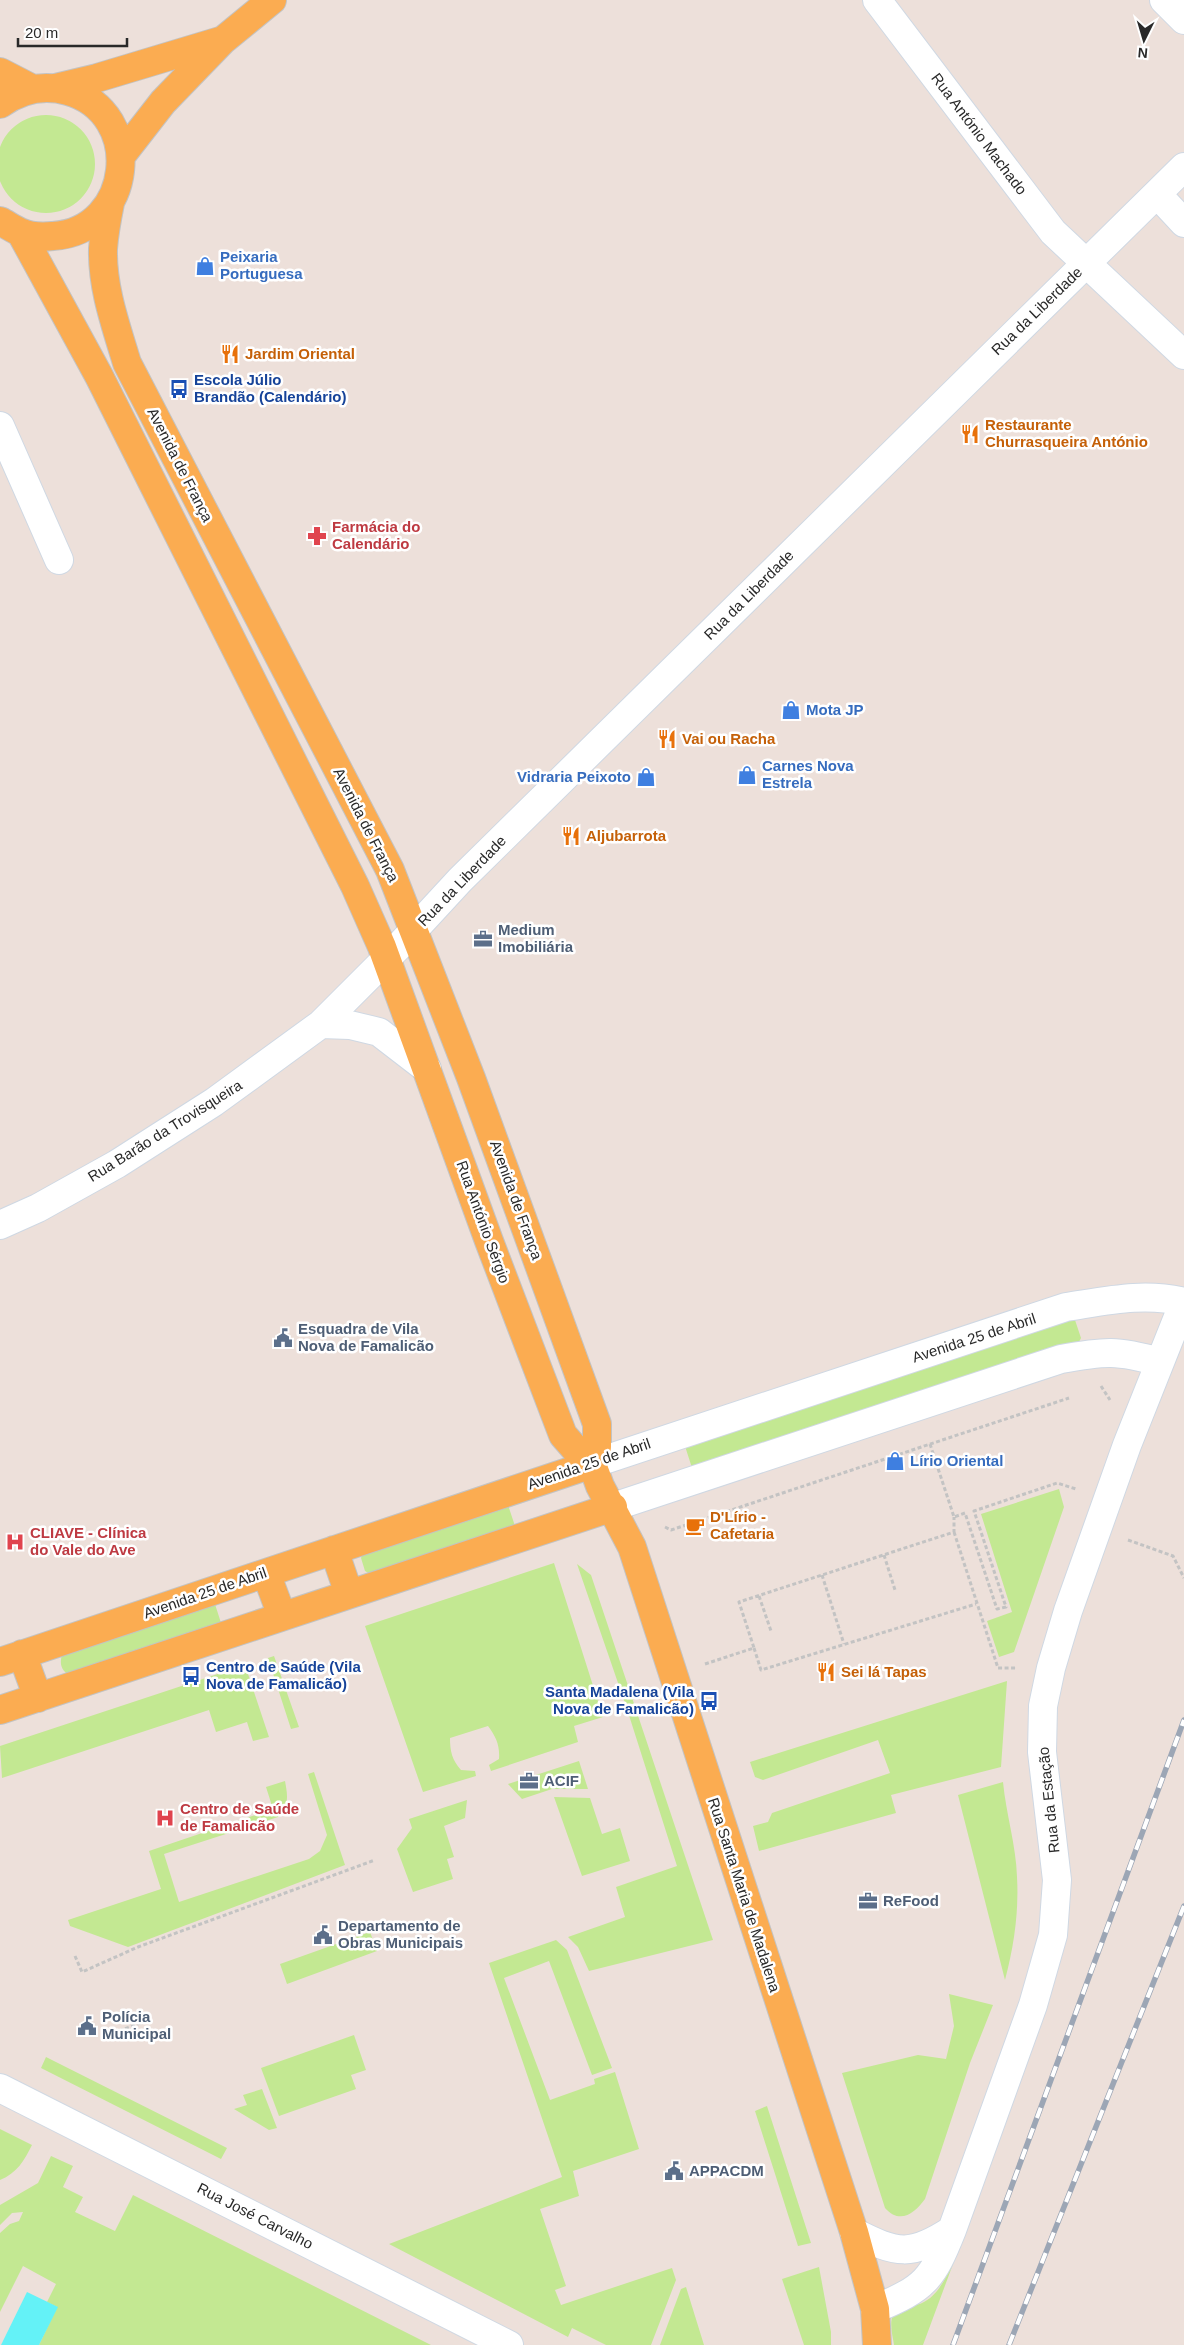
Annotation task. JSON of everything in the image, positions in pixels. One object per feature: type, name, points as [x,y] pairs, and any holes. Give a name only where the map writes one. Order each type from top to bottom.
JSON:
[{"type":"main road","points":[[121,156],[163,102],[222,41],[272,0]]},
{"type":"main road","points":[[0,104],[12,95],[97,78],[222,41]]},
{"type":"main road","name":"Avenida de França","points":[[0,72],[43,88],[80,94],[101,110],[115,131],[121,156],[121,173],[110,203],[103,249],[109,305],[127,363],[390,870],[471,1078],[598,1424],[597,1447],[602,1485]]},
{"type":"main road","name":"Avenida de França","points":[[10,227],[40,237],[60,236],[80,229],[96,218],[110,203]]},
{"type":"main road","name":"Avenida de França","points":[[10,227],[100,376],[355,886],[384,953]]},
{"type":"main road","name":"Rua António Sérgio","points":[[384,953],[489,1241],[563,1434],[602,1485]]},
{"type":"main road","points":[[538,1482],[557,1456],[563,1434]]},
{"type":"main road","name":"Avenida 25 de Abril","points":[[11,1658],[538,1482],[602,1485]]},
{"type":"main road","name":"Avenida 25 de Abril","points":[[0,1710],[349,1594],[602,1485]]},
{"type":"main road","name":"Rua Santa Maria de Madalena","points":[[602,1485],[632,1547],[854,2232],[875,2309]]},
{"type":"main road","points":[[334,1550],[349,1594]]},
{"type":"main road","points":[[266,1572],[282,1616]]},
{"type":"main road","points":[[11,1658],[38,1698]]},
{"type":"main road","points":[[875,2309],[877,2345]]},
{"type":"street","name":"Rua António Machado","points":[[877,0],[1053,232],[1184,355]]},
{"type":"street","points":[[1164,0],[1184,20]]},
{"type":"street","name":"Rua da Liberdade","points":[[414,931],[460,880],[1184,167]]},
{"type":"street","points":[[1157,194],[1184,222]]},
{"type":"street","points":[[0,426],[59,560]]},
{"type":"street","name":"Rua Barão da Trovisqueira","points":[[0,1225],[38,1208],[133,1153],[214,1102],[321,1024],[384,953],[414,931]]},
{"type":"street","points":[[321,1024],[350,1025],[378,1032],[427,1069]]},
{"type":"street","name":"Avenida 25 de Abril","points":[[602,1485],[638,1448],[1066,1307],[1144,1296],[1164,1297],[1184,1302]]},
{"type":"street","name":"Rua da Estação","points":[[875,2309],[910,2294],[925,2283],[935,2269],[952,2230],[1033,2005],[1052,1935],[1057,1880],[1042,1752],[1043,1706],[1051,1668],[1068,1611],[1127,1445],[1184,1302]]},
{"type":"street","name":"Avenida 25 de Abril","points":[[602,1485],[1061,1359],[1104,1351],[1124,1352],[1158,1367]]},
{"type":"street","points":[[598,1424],[617,1440],[638,1448]]},
{"type":"street","name":"Rua José Carvalho","points":[[0,2088],[509,2345]]},
{"type":"street","points":[[854,2232],[874,2242],[911,2250],[928,2246],[952,2230]]},
{"type":"path","points":[[665,1527],[671,1530],[1069,1398]]},
{"type":"path","points":[[930,1444],[954,1517],[954,1532],[998,1668],[1016,1668]]},
{"type":"path","points":[[954,1517],[965,1513],[997,1609],[1006,1607],[974,1511],[1057,1483],[1076,1489]]},
{"type":"path","points":[[954,1532],[739,1602],[761,1670],[976,1604]]},
{"type":"path","points":[[1122,1538],[1173,1556],[1184,1578]]},
{"type":"path","points":[[884,1555],[895,1590]]},
{"type":"path","points":[[822,1575],[844,1644]]},
{"type":"path","points":[[759,1596],[772,1631]]},
{"type":"path","points":[[705,1664],[754,1648]]},
{"type":"path","points":[[75,1956],[82,1972],[375,1860]]},
{"type":"path","points":[[119,2031],[151,2019]]},
{"type":"green space","points":[[46,115],[65,119],[80,130],[91,145],[95,164],[91,183],[80,198],[65,209],[46,213],[27,209],[12,198],[1,183],[-3,164],[1,145],[12,130],[27,119]]},
{"type":"green space","points":[[1071,1317],[1075,1320],[1081,1338],[1078,1344],[693,1471],[684,1443]]},
{"type":"green space","points":[[1059,1489],[1064,1507],[1014,1652],[999,1657],[987,1621],[1012,1612],[981,1514]]},
{"type":"green space","points":[[507,1502],[516,1529],[374,1576],[365,1571],[361,1558],[365,1549]]},
{"type":"green space","points":[[554,1563],[603,1717],[574,1726],[578,1742],[491,1771],[489,1765],[499,1759],[499,1749],[497,1741],[488,1726],[450,1738],[450,1747],[455,1763],[461,1770],[475,1771],[476,1776],[423,1792],[365,1626]]},
{"type":"green space","points":[[577,1564],[591,1575],[713,1940],[589,1971],[578,1947],[568,1937],[625,1917],[616,1887],[677,1866],[627,1709]]},
{"type":"green space","points":[[214,1601],[222,1626],[71,1677],[63,1669],[61,1659],[63,1651]]},
{"type":"green space","points":[[274,1656],[299,1727],[291,1729],[268,1658]]},
{"type":"green space","points":[[245,1665],[269,1737],[253,1741],[247,1722],[216,1732],[209,1710],[2,1778],[0,1746]]},
{"type":"green space","points":[[1007,1681],[1001,1767],[891,1795],[896,1813],[759,1851],[753,1826],[768,1822],[772,1813],[890,1773],[878,1740],[763,1780],[755,1777],[750,1762]]},
{"type":"green space","points":[[579,1761],[588,1789],[552,1789],[522,1799],[508,1784]]},
{"type":"green space","points":[[314,1772],[345,1865],[128,1947],[70,1926],[68,1920],[161,1889],[149,1851],[273,1809],[266,1787],[285,1781],[287,1800],[284,1809],[278,1817],[164,1854],[179,1902],[309,1859],[320,1851],[327,1835],[308,1774]]},
{"type":"green space","points":[[1003,1782],[1015,1853],[1017,1890],[1015,1929],[1005,1980],[958,1795]]},
{"type":"green space","points":[[554,1797],[590,1798],[602,1834],[620,1828],[630,1861],[582,1876]]},
{"type":"green space","points":[[467,1800],[465,1818],[444,1826],[454,1857],[447,1859],[453,1879],[413,1892],[397,1849],[412,1828],[409,1819]]},
{"type":"green space","points":[[370,1932],[377,1951],[287,1984],[280,1964]]},
{"type":"green space","points":[[556,1940],[567,1950],[612,2068],[592,2075],[549,1961],[504,1978],[550,2100],[595,2084],[594,2079],[615,2072],[639,2149],[573,2171],[579,2196],[540,2209],[566,2286],[555,2290],[561,2305],[672,2268],[676,2280],[651,2345],[606,2345],[572,2328],[568,2337],[389,2244],[562,2177],[489,1963]]},
{"type":"green space","points":[[949,1994],[993,2005],[970,2063],[925,2199],[917,2209],[907,2215],[896,2216],[885,2208],[842,2073],[918,2055],[946,2059],[954,2026]]},
{"type":"green space","points":[[354,2035],[366,2070],[351,2075],[356,2089],[279,2116],[261,2068]]},
{"type":"green space","points":[[46,2057],[227,2148],[221,2159],[41,2068]]},
{"type":"green space","points":[[262,2089],[277,2128],[269,2130],[234,2109],[247,2105],[243,2095]]},
{"type":"green space","points":[[767,2106],[811,2243],[798,2246],[755,2111]]},
{"type":"green space","points":[[0,2129],[32,2145],[19,2166],[11,2174],[0,2180]]},
{"type":"green space","points":[[51,2156],[73,2166],[63,2187],[83,2197],[75,2212],[115,2231],[133,2195],[431,2345],[39,2345],[57,2307],[47,2302],[56,2284],[23,2266],[0,2312],[0,2233],[10,2224],[19,2221],[23,2212],[12,2213],[0,2225],[0,2205],[38,2183]]},
{"type":"green space","points":[[953,2264],[923,2345],[894,2345],[891,2323],[894,2314],[902,2307],[920,2304],[928,2300],[940,2286]]},
{"type":"green space","points":[[819,2267],[831,2332],[831,2345],[804,2345],[782,2279]]},
{"type":"green space","points":[[686,2287],[704,2345],[660,2345],[681,2289]]},
{"type":"water","points":[[27,2292],[58,2307],[39,2345],[1,2345]]},
{"type":"railway","points":[[953,2345],[1184,1720]]},
{"type":"railway","points":[[1009,2345],[1184,1906]]},
{"type":"place","name":"Peixaria Portuguesa","points":[[205,266]]},
{"type":"place","name":"Jardim Oriental","points":[[230,354]]},
{"type":"place","name":"Escola Júlio Brandão (Calendário)","points":[[179,389]]},
{"type":"place","name":"Restaurante Churrasqueira António","points":[[970,434]]},
{"type":"place","name":"Farmácia do Calendário","points":[[317,536]]},
{"type":"place","name":"Mota JP","points":[[791,710]]},
{"type":"place","name":"Vai ou Racha","points":[[667,739]]},
{"type":"place","name":"Carnes Nova Estrela","points":[[747,775]]},
{"type":"place","name":"Vidraria Peixoto","points":[[646,777]]},
{"type":"place","name":"Aljubarrota","points":[[571,836]]},
{"type":"place","name":"Medium Imobiliária","points":[[483,939]]},
{"type":"place","name":"Esquadra de Vila Nova de Famalicão","points":[[283,1338]]},
{"type":"place","name":"Lírio Oriental","points":[[895,1461]]},
{"type":"place","name":"D'Lírio - Cafetaria","points":[[695,1526]]},
{"type":"place","name":"CLIAVE - Clínica do Vale do Ave","points":[[15,1542]]},
{"type":"place","name":"Sei lá Tapas","points":[[826,1672]]},
{"type":"place","name":"Centro de Saúde (Vila Nova de Famalicão)","points":[[191,1676]]},
{"type":"place","name":"Santa Madalena (Vila Nova de Famalicão)","points":[[709,1701]]},
{"type":"place","name":"ACIF","points":[[529,1781]]},
{"type":"place","name":"Centro de Saúde de Famalicão","points":[[165,1818]]},
{"type":"place","name":"ReFood","points":[[868,1901]]},
{"type":"place","name":"Departamento de Obras Municipais","points":[[323,1935]]},
{"type":"place","name":"Polícia Municipal","points":[[87,2026]]},
{"type":"place","name":"APPACDM","points":[[674,2171]]}]
